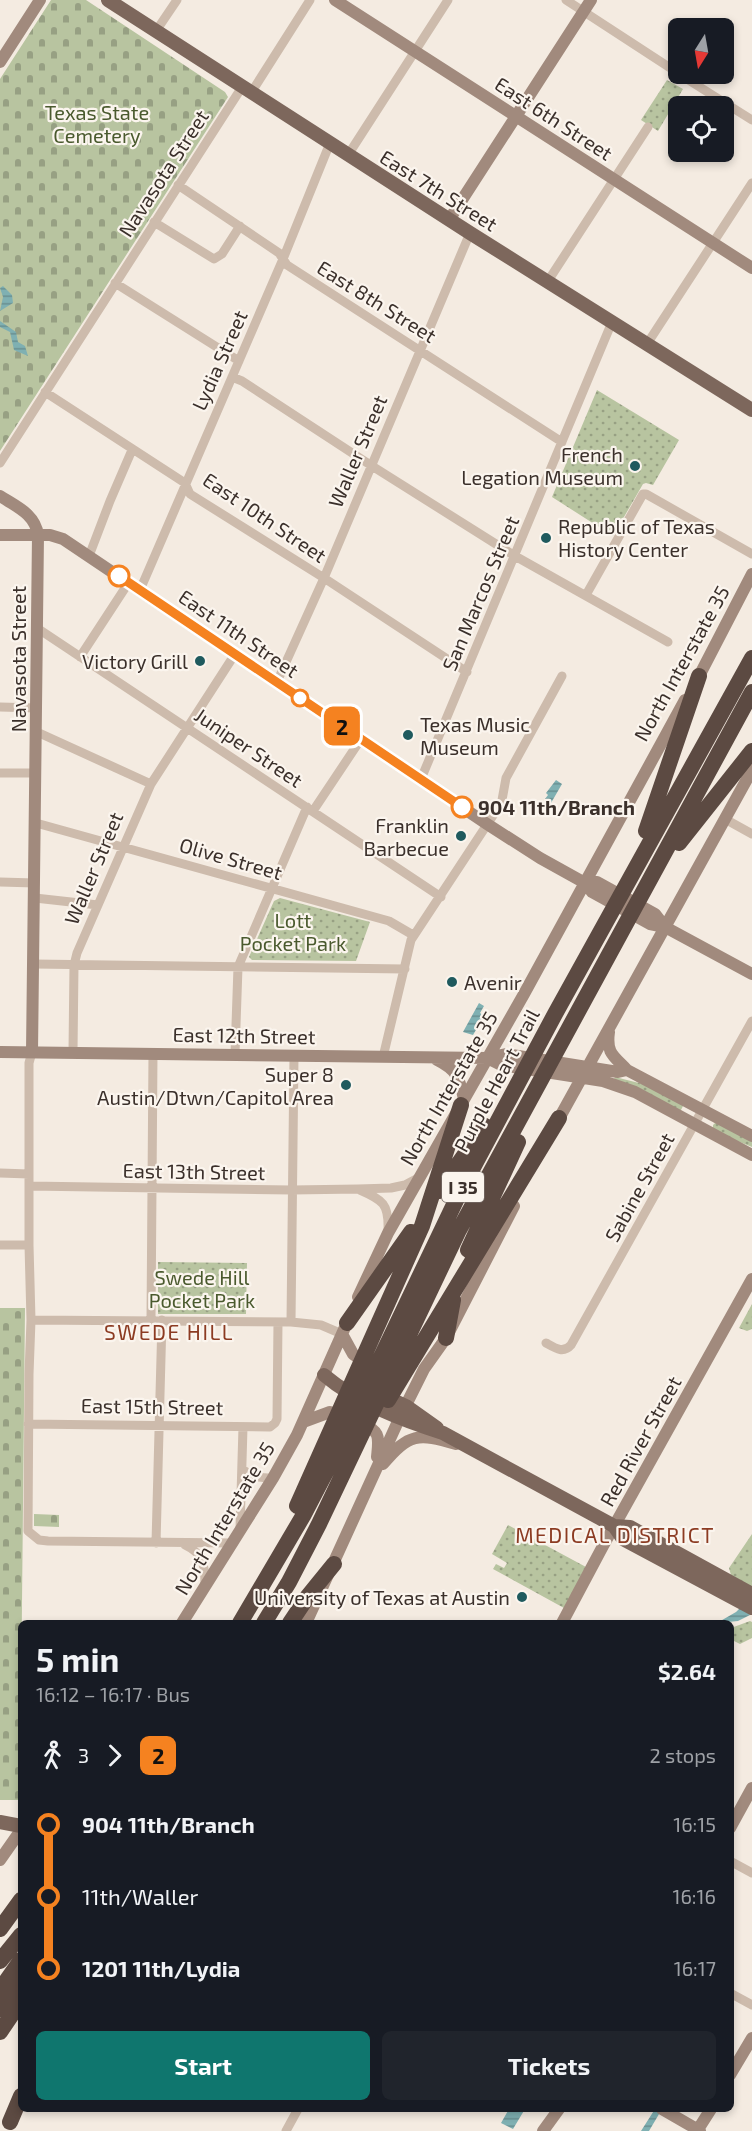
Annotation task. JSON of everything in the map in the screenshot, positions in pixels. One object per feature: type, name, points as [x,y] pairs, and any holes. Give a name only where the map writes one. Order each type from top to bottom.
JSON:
[{"type":"highway","name":"Purple Heart Trail","points":[[385,1365],[460,1192],[555,1014],[752,658]]},
{"type":"highway","points":[[584,964],[607,906],[652,818],[699,676]]},
{"type":"highway","name":"Purple Heart Trail","points":[[243,1620],[303,1516],[349,1425],[385,1365],[752,692]]},
{"type":"highway","points":[[593,984],[634,924],[687,830],[752,751]]},
{"type":"highway","points":[[344,1329],[483,1130],[527,1051],[555,1014]]},
{"type":"highway","points":[[446,1338],[465,1258],[532,1111],[561,1057],[572,1023]]},
{"type":"highway","points":[[349,1425],[422,1226],[463,1102]]},
{"type":"highway","points":[[319,1524],[355,1464],[387,1401],[559,1118]]},
{"type":"highway","name":"Purple Heart Trail","points":[[266,1620],[319,1524],[349,1425]]},
{"type":"highway","points":[[292,1620],[334,1564]]},
{"type":"highway","points":[[0,1929],[18,1904]]},
{"type":"highway","points":[[0,1961],[18,1939]]},
{"type":"highway","points":[[0,1990],[18,1964]]},
{"type":"highway","points":[[0,2009],[18,1985]]},
{"type":"highway","points":[[0,2032],[18,2005]]},
{"type":"highway","points":[[6,2127],[18,2102]]},
{"type":"main road","points":[[0,62],[40,0]]},
{"type":"main road","name":"East 7th Street","points":[[108,0],[449,220],[752,410]]},
{"type":"main road","name":"East 6th Street","points":[[335,0],[752,268]]},
{"type":"main road","points":[[449,220],[591,0]]},
{"type":"main road","points":[[0,496],[32,518],[37,525],[38,536]]},
{"type":"main road","name":"East 11th Street","points":[[0,535],[59,537],[540,858],[752,974]]},
{"type":"main road","name":"Navasota Street","points":[[32,1052],[38,536]]},
{"type":"main road","name":"North Interstate 35","points":[[184,1620],[273,1478],[303,1422],[388,1233],[487,1058],[591,885],[655,752],[699,676],[750,579]]},
{"type":"main road","points":[[307,1620],[424,1369],[446,1338],[559,1118],[579,1071],[610,1028],[752,770]]},
{"type":"main road","points":[[610,1028],[609,1049],[616,1061],[627,1070]]},
{"type":"main road","name":"East 12th Street","points":[[0,1052],[487,1058],[579,1071],[618,1072],[627,1070],[752,1136]]},
{"type":"main road","points":[[433,1058],[456,1072],[463,1102]]},
{"type":"main road","name":"East 12th Street","points":[[579,1071],[616,1084],[752,1155]]},
{"type":"main road","name":"Red River Street","points":[[564,1620],[752,1279]]},
{"type":"main road","points":[[344,1329],[353,1354],[360,1360],[399,1378],[412,1376],[424,1369]]},
{"type":"main road","points":[[324,1375],[342,1390],[403,1412],[615,1526],[630,1527],[742,1593],[752,1608]]},
{"type":"main road","points":[[303,1422],[330,1412],[338,1412],[372,1428],[379,1437],[376,1472]]},
{"type":"main road","points":[[376,1472],[397,1447],[416,1438],[435,1438],[471,1448]]},
{"type":"main road","points":[[615,1526],[623,1539],[706,1583],[742,1593]]},
{"type":"main road","points":[[734,1821],[752,1788]]},
{"type":"main road","points":[[0,1822],[18,1827]]},
{"type":"main road","points":[[0,1860],[18,1833]]},
{"type":"main road","points":[[734,2068],[752,2038]]},
{"type":"main road","points":[[6,2127],[18,2111]]},
{"type":"main road","points":[[543,2131],[557,2112]]},
{"type":"main road","points":[[551,2131],[557,2112]]},
{"type":"main road","points":[[668,2112],[698,2131],[709,2112]]},
{"type":"street","points":[[156,31],[177,0]]},
{"type":"street","name":"Navasota Street","points":[[0,463],[178,185],[310,0]]},
{"type":"street","points":[[348,155],[448,0]]},
{"type":"street","points":[[566,0],[668,66]]},
{"type":"street","points":[[696,84],[752,120]]},
{"type":"street","points":[[548,281],[648,127]]},
{"type":"street","name":"Lydia Street","points":[[140,590],[283,259],[330,143]]},
{"type":"street","points":[[647,344],[752,183]]},
{"type":"street","name":"East 8th Street","points":[[178,185],[279,253],[287,265],[562,442]]},
{"type":"street","points":[[154,222],[214,259],[222,254],[240,226]]},
{"type":"street","name":"Waller Street","points":[[278,682],[470,233]]},
{"type":"street","points":[[115,283],[239,362]]},
{"type":"street","name":"San Marcos Street","points":[[421,778],[612,322]]},
{"type":"street","points":[[232,377],[242,381],[515,556],[668,642]]},
{"type":"street","name":"East 10th Street","points":[[45,392],[185,483],[190,494],[467,672]]},
{"type":"street","points":[[89,556],[132,450]]},
{"type":"street","points":[[586,595],[643,494],[752,554]]},
{"type":"street","points":[[80,657],[129,582]]},
{"type":"street","name":"Juniper Street","points":[[38,628],[441,897]]},
{"type":"street","name":"Waller Street","points":[[73,1052],[74,965],[98,905],[150,784],[236,654]]},
{"type":"street","points":[[383,1057],[413,935],[441,897],[502,800],[506,778],[561,676]]},
{"type":"street","points":[[0,707],[37,708]]},
{"type":"street","points":[[37,732],[150,784]]},
{"type":"street","points":[[235,1054],[238,967],[272,888],[310,809],[361,739]]},
{"type":"street","points":[[0,773],[36,773]]},
{"type":"street","points":[[725,819],[752,834]]},
{"type":"street","name":"Olive Street","points":[[36,823],[389,921],[413,935]]},
{"type":"street","points":[[0,882],[35,883]]},
{"type":"street","points":[[34,898],[98,905]]},
{"type":"street","points":[[34,964],[405,969]]},
{"type":"street","name":"Sabine Street","points":[[546,1343],[561,1350],[572,1345],[752,1021]]},
{"type":"street","name":"Navasota Street","points":[[32,1052],[29,1063],[29,1245],[32,1320],[28,1424],[28,1531],[39,1540],[48,1541],[156,1543]]},
{"type":"street","points":[[151,1320],[153,1053]]},
{"type":"street","points":[[291,1322],[294,1056]]},
{"type":"street","points":[[0,1173],[29,1174]]},
{"type":"street","name":"East 13th Street","points":[[29,1186],[358,1189],[390,1188],[405,1185],[420,1177]]},
{"type":"street","points":[[358,1189],[377,1198],[385,1206],[388,1215],[388,1233]]},
{"type":"street","points":[[0,1245],[29,1245]]},
{"type":"street","points":[[32,1320],[291,1322],[344,1329]]},
{"type":"street","points":[[162,1320],[156,1543],[233,1543]]},
{"type":"street","name":"East 15th Street","points":[[28,1424],[270,1427],[277,1419],[278,1322]]},
{"type":"street","points":[[240,1530],[243,1427]]},
{"type":"street","points":[[242,1469],[250,1475],[273,1478]]},
{"type":"street","points":[[180,1543],[200,1555],[205,1571],[205,1588]]},
{"type":"street","points":[[734,1863],[752,1873]]},
{"type":"street","points":[[734,1995],[752,2005]]},
{"type":"street","points":[[286,2131],[296,2112]]},
{"type":"green space","name":"Texas State Cemetery","points":[[51,0],[86,0],[225,92],[228,97],[0,451],[0,79]]},
{"type":"green space","points":[[667,80],[668,84],[674,84],[683,89],[679,96],[668,96],[668,114],[658,131],[641,120]]},
{"type":"green space","points":[[597,390],[679,440],[653,485],[643,484],[613,536],[552,497]]},
{"type":"green space","name":"Lott Pocket Park","points":[[280,898],[370,922],[356,961],[252,960],[249,957],[274,901]]},
{"type":"green space","points":[[615,1077],[643,1084],[684,1104],[680,1112],[614,1079]]},
{"type":"green space","points":[[716,1122],[752,1141],[752,1147],[725,1136],[713,1128]]},
{"type":"green space","name":"Swede Hill Pocket Park","points":[[158,1262],[247,1263],[246,1314],[158,1314]]},
{"type":"green space","points":[[752,1304],[752,1329],[747,1331],[739,1328]]},
{"type":"green space","points":[[0,1308],[25,1308],[22,1620],[18,1620],[18,1800],[0,1800]]},
{"type":"green space","points":[[34,1514],[59,1515],[59,1527],[34,1526]]},
{"type":"green space","points":[[508,1525],[586,1567],[564,1608],[493,1569],[496,1564],[504,1568],[507,1563],[492,1554]]},
{"type":"green space","points":[[752,1534],[752,1587],[731,1575],[729,1568]]},
{"type":"green space","points":[[752,1622],[752,1638],[740,1644],[734,1641],[734,1627]]},
{"type":"water","points":[[3,286],[12,295],[13,303],[0,311],[3,297],[0,288]]},
{"type":"water","points":[[0,321],[16,332],[18,342],[25,346],[28,356],[14,350],[10,332],[0,327]]},
{"type":"water","points":[[556,780],[562,784],[551,803],[545,799],[548,795],[546,793]]},
{"type":"water","points":[[479,1003],[484,1006],[480,1013],[484,1016],[473,1035],[463,1032]]},
{"type":"water","points":[[748,1600],[752,1614],[738,1621],[722,1620],[736,1612]]},
{"type":"water","points":[[507,2112],[523,2112],[513,2129],[501,2123]]},
{"type":"water","points":[[653,2112],[660,2112],[649,2131],[641,2131]]},
{"type":"bus line","name":"2","points":[[119,576],[462,807]]},
{"type":"place","name":"French Legation Museum","points":[[635,466]]},
{"type":"place","name":"Republic of Texas History Center","points":[[546,538]]},
{"type":"place","name":"Victory Grill","points":[[200,661]]},
{"type":"place","name":"Texas Music Museum","points":[[408,735]]},
{"type":"place","name":"904 11th/Branch","points":[[462,807]]},
{"type":"place","name":"Franklin Barbecue","points":[[461,836]]},
{"type":"place","name":"Avenir","points":[[452,982]]},
{"type":"place","name":"Super 8 Austin/Dtwn/Capitol Area","points":[[346,1085]]},
{"type":"place","name":"University of Texas at Austin","points":[[522,1597]]},
{"type":"district","name":"SWEDE HILL","points":[[169,1331]]},
{"type":"district","name":"MEDICAL DISTRICT","points":[[615,1534]]}]
